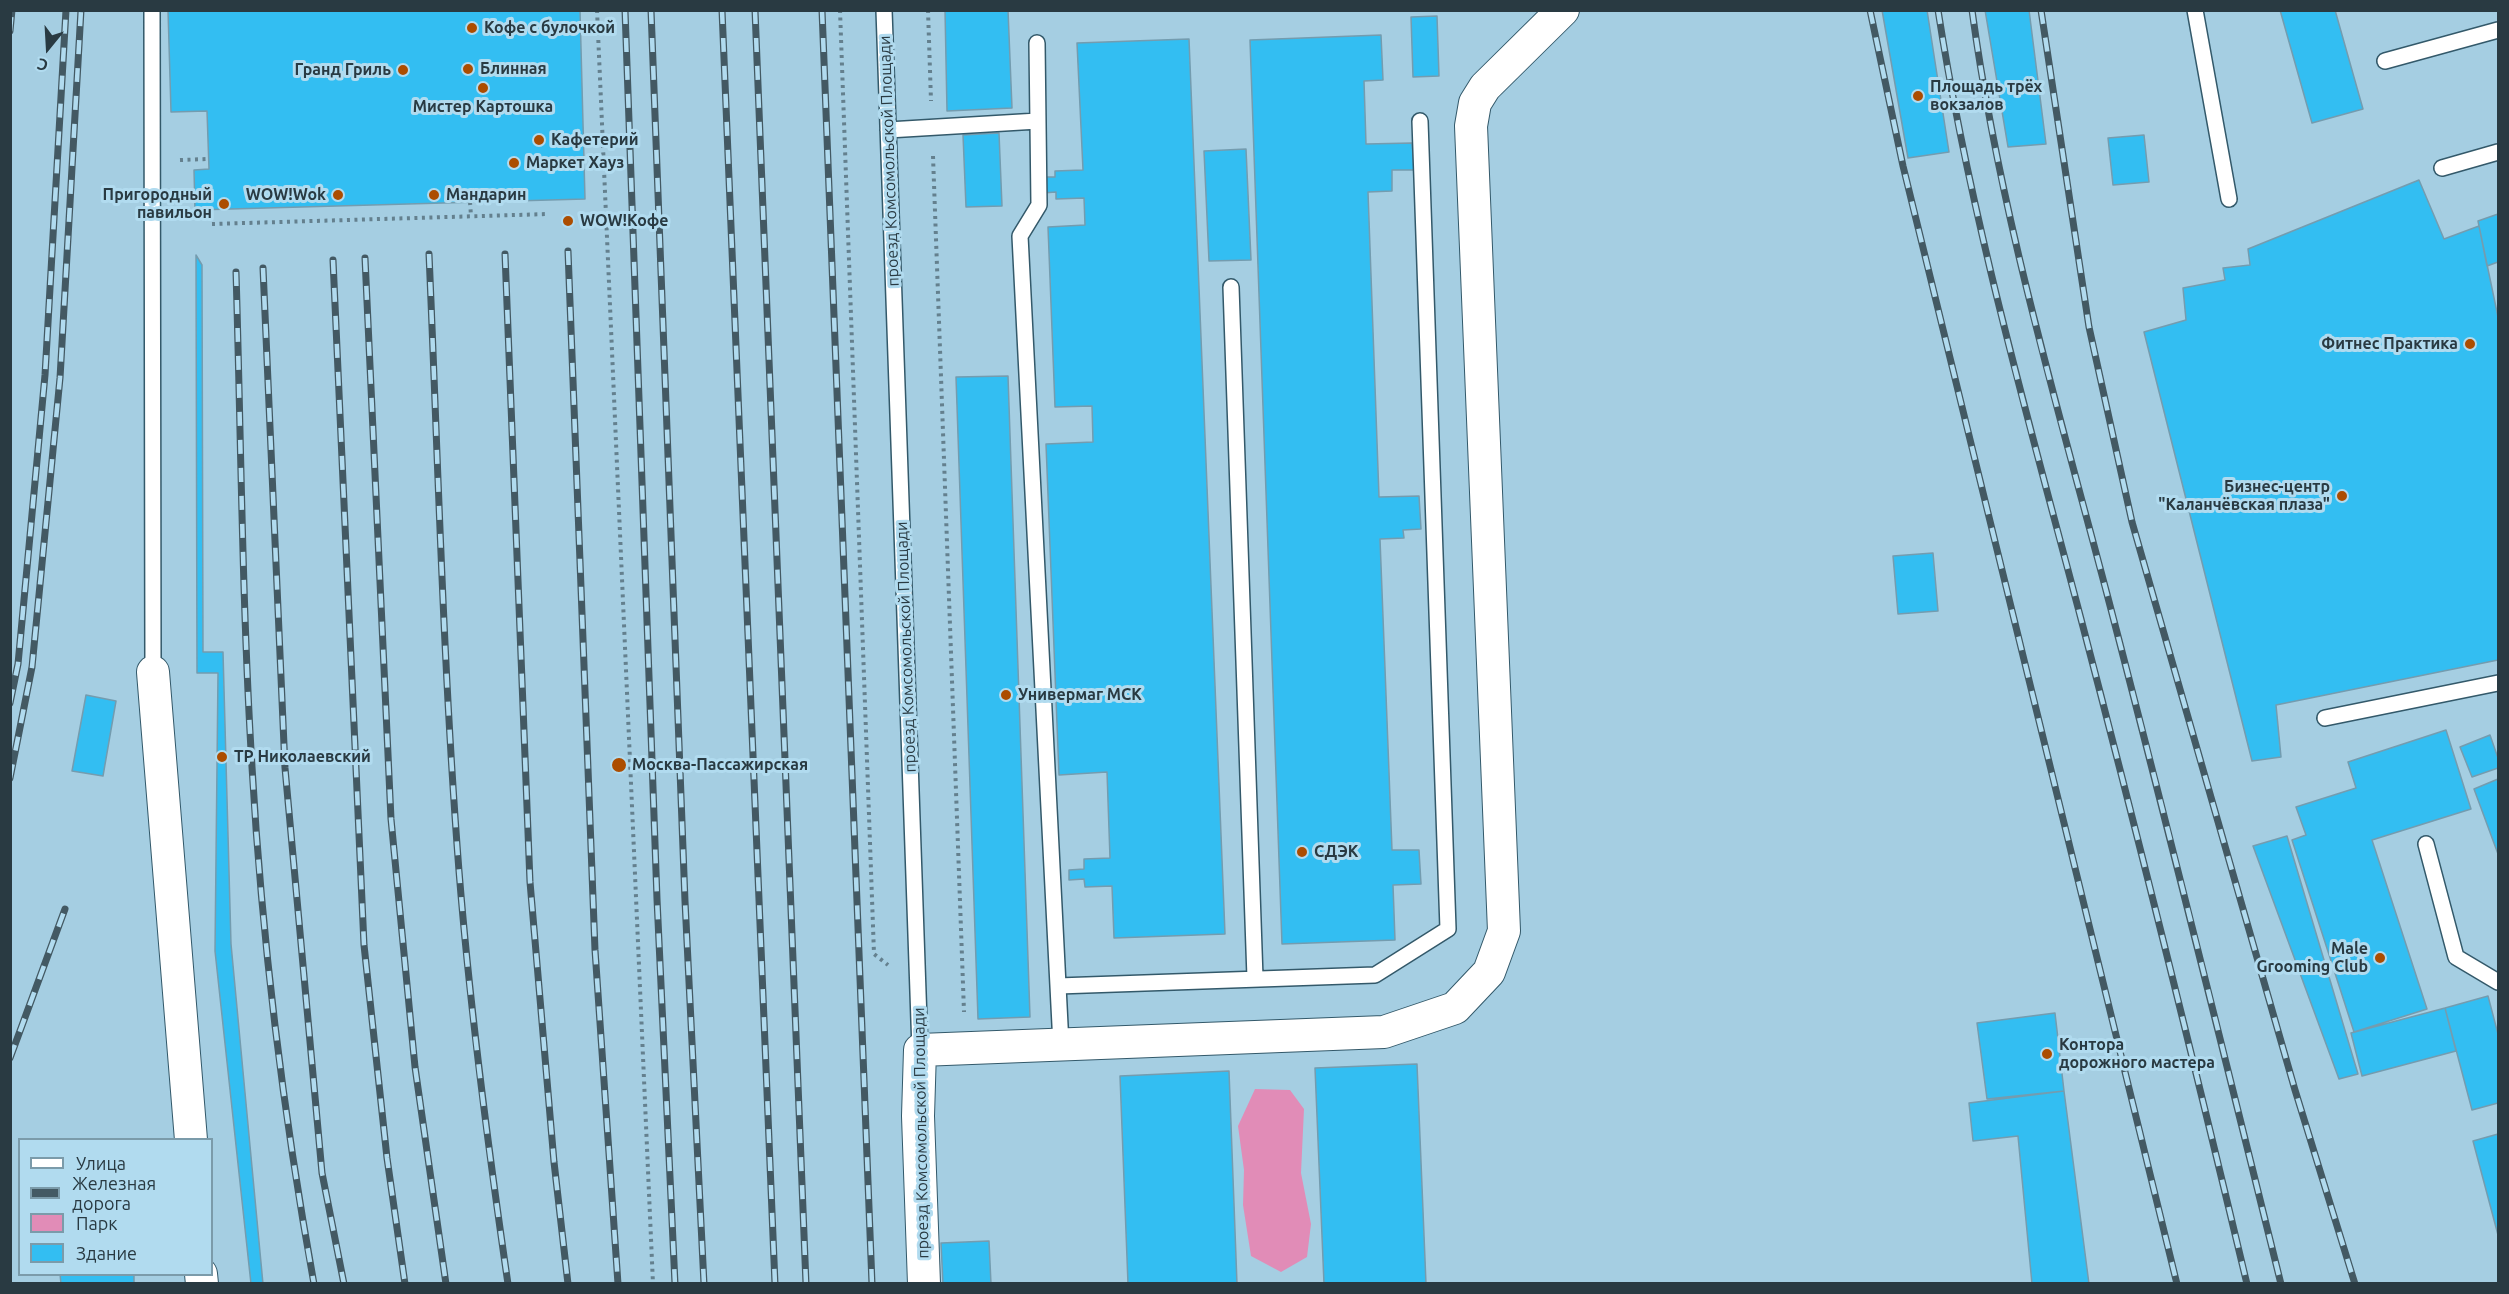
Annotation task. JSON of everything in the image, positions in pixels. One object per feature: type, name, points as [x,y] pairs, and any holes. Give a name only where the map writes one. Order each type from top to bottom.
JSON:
[{"type":"street","points":[[920,1050],[1383,1032],[1455,1008],[1489,972],[1504,932],[1471,126],[1475,103],[1485,87],[1563,10]]},
{"type":"street","points":[[153,672],[191,1138]]},
{"type":"street","name":"проезд Комсомольской Площади","points":[[920,1050],[918,1116],[924,1284]]},
{"type":"lane","points":[[152,10],[153,672]]},
{"type":"lane","name":"проезд Комсомольской Площади","points":[[884,10],[920,1050]]},
{"type":"lane","points":[[2195,10],[2229,199]]},
{"type":"lane","points":[[2385,61],[2499,30]]},
{"type":"lane","points":[[1037,43],[1039,205],[1020,236],[1061,1045]]},
{"type":"lane","points":[[888,130],[1038,121]]},
{"type":"lane","points":[[1058,986],[1375,975],[1448,929],[1420,121]]},
{"type":"lane","points":[[2442,168],[2499,152]]},
{"type":"lane","points":[[1231,287],[1255,978]]},
{"type":"lane","points":[[2325,718],[2499,684]]},
{"type":"lane","points":[[2426,844],[2456,957],[2499,982]]},
{"type":"path","points":[[597,10],[653,1284]]},
{"type":"path","points":[[840,10],[874,954],[918,986]]},
{"type":"path","points":[[928,10],[965,1049]]},
{"type":"path","points":[[470,202],[471,216]]},
{"type":"path","points":[[212,224],[549,214]]},
{"type":"green space","points":[[1255,1089],[1290,1090],[1304,1109],[1301,1173],[1311,1224],[1307,1257],[1281,1272],[1251,1256],[1243,1205],[1244,1170],[1238,1126]]},
{"type":"building","points":[[168,10],[580,10],[585,199],[195,210],[194,170],[209,169],[207,111],[171,112]]},
{"type":"building","points":[[945,10],[1008,10],[1012,108],[947,111]]},
{"type":"building","name":"Площадь трёх вокзалов","points":[[1882,10],[1927,10],[1949,152],[1908,158]]},
{"type":"building","name":"Площадь трёх вокзалов","points":[[1985,10],[2029,10],[2046,144],[2008,147]]},
{"type":"building","points":[[2280,10],[2335,10],[2363,109],[2312,123]]},
{"type":"building","points":[[1437,16],[1439,76],[1413,77],[1411,17]]},
{"type":"building","points":[[1381,35],[1383,80],[1364,81],[1366,144],[1412,143],[1414,170],[1392,170],[1392,191],[1368,192],[1379,497],[1419,496],[1421,529],[1403,530],[1404,538],[1380,539],[1392,850],[1419,850],[1421,884],[1393,885],[1395,940],[1282,944],[1250,40]]},
{"type":"building","points":[[1189,39],[1225,934],[1114,938],[1112,886],[1085,887],[1084,879],[1069,880],[1069,870],[1084,869],[1084,859],[1110,858],[1107,772],[1059,775],[1046,444],[1093,442],[1092,406],[1055,407],[1048,227],[1085,225],[1084,198],[1056,199],[1056,192],[1042,193],[1042,177],[1055,177],[1055,171],[1083,170],[1077,43]]},
{"type":"building","points":[[999,133],[1002,206],[966,207],[963,135]]},
{"type":"building","points":[[2144,135],[2149,182],[2113,185],[2108,138]]},
{"type":"building","points":[[1246,149],[1251,260],[1209,261],[1204,151]]},
{"type":"building","name":"Бизнес-центр \"Каланчёвская плаза\"","points":[[2419,180],[2444,239],[2479,226],[2498,317],[2498,660],[2276,705],[2281,757],[2252,761],[2144,332],[2186,320],[2183,288],[2225,280],[2223,268],[2250,265],[2248,249]]},
{"type":"building","points":[[2498,214],[2498,262],[2487,266],[2478,221]]},
{"type":"building","name":"ТР Николаевский","points":[[196,255],[202,265],[203,652],[223,652],[231,944],[263,1284],[251,1284],[215,951],[218,673],[197,673]]},
{"type":"building","points":[[1008,376],[1030,1017],[978,1019],[956,377]]},
{"type":"building","points":[[1933,553],[1938,611],[1898,614],[1893,556]]},
{"type":"building","points":[[86,695],[116,701],[103,776],[72,771]]},
{"type":"building","points":[[2446,730],[2471,809],[2372,840],[2427,1009],[2354,1032],[2292,840],[2306,835],[2296,807],[2356,788],[2348,762]]},
{"type":"building","points":[[2490,735],[2498,758],[2498,768],[2472,777],[2460,747]]},
{"type":"building","points":[[2498,779],[2498,854],[2474,789]]},
{"type":"building","points":[[2287,836],[2358,1074],[2339,1079],[2253,846]]},
{"type":"building","points":[[2488,996],[2498,1034],[2498,1103],[2472,1110],[2445,1008]]},
{"type":"building","points":[[2445,1008],[2456,1051],[2362,1076],[2351,1033]]},
{"type":"building","points":[[2055,1013],[2064,1091],[1987,1099],[1977,1023]]},
{"type":"building","points":[[1417,1064],[1426,1284],[1324,1284],[1315,1068]]},
{"type":"building","points":[[1229,1071],[1237,1284],[1128,1284],[1120,1076]]},
{"type":"building","points":[[2064,1091],[2089,1284],[2032,1284],[2018,1136],[1973,1141],[1969,1103]]},
{"type":"building","points":[[2498,1134],[2498,1235],[2473,1141]]},
{"type":"building","points":[[989,1241],[991,1284],[943,1284],[941,1243]]},
{"type":"building","points":[[60,1276],[134,1276],[134,1284],[61,1284]]},
{"type":"railway","points":[[10,31],[12,10]]},
{"type":"railway","points":[[10,703],[18,664],[45,375],[66,10]]},
{"type":"railway","points":[[10,778],[32,667],[60,378],[81,10]]},
{"type":"railway","points":[[625,10],[657,899],[675,1284]]},
{"type":"railway","points":[[651,10],[685,901],[704,1284]]},
{"type":"railway","points":[[722,10],[775,1284]]},
{"type":"railway","points":[[755,10],[806,1284]]},
{"type":"railway","points":[[822,10],[872,1284]]},
{"type":"railway","points":[[1870,10],[1903,166],[2177,1284]]},
{"type":"railway","points":[[1938,10],[1966,164],[1983,240],[2145,868],[2247,1284]]},
{"type":"railway","points":[[1972,10],[1997,158],[2030,304],[2107,594],[2281,1284]]},
{"type":"railway","points":[[2041,10],[2089,327],[2132,522],[2295,1090],[2355,1284]]},
{"type":"railway","points":[[568,251],[595,950],[618,1284]]},
{"type":"railway","points":[[429,254],[453,794],[468,974],[508,1284]]},
{"type":"railway","points":[[505,254],[530,882],[554,1162],[568,1284]]},
{"type":"railway","points":[[365,258],[391,819],[415,1067],[446,1284]]},
{"type":"railway","points":[[333,260],[364,945],[387,1158],[405,1284]]},
{"type":"railway","points":[[263,268],[285,768],[322,1173],[344,1284]]},
{"type":"railway","points":[[236,272],[246,644],[256,832],[283,1091],[314,1284]]},
{"type":"railway","points":[[10,1058],[65,909]]},
{"type":"place","name":"Кофе с булочкой","points":[[472,28]]},
{"type":"place","name":"Блинная","points":[[468,69]]},
{"type":"place","name":"Гранд Гриль","points":[[403,70]]},
{"type":"place","name":"Мистер Картошка","points":[[483,88]]},
{"type":"place","name":"Площадь трёх вокзалов","points":[[1918,96]]},
{"type":"place","name":"Кафетерий","points":[[539,140]]},
{"type":"place","name":"Маркет Хауз","points":[[514,163]]},
{"type":"place","name":"WOW!Wok","points":[[338,195]]},
{"type":"place","name":"Мандарин","points":[[434,195]]},
{"type":"place","name":"Пригородный павильон","points":[[224,204]]},
{"type":"place","name":"WOW!Кофе","points":[[568,221]]},
{"type":"place","name":"Фитнес Практика","points":[[2470,344]]},
{"type":"place","name":"Бизнес-центр \"Каланчёвская плаза\"","points":[[2342,496]]},
{"type":"place","name":"Универмаг МСК","points":[[1006,695]]},
{"type":"place","name":"ТР Николаевский","points":[[222,757]]},
{"type":"place","name":"Москва-Пассажирская","points":[[619,765]]},
{"type":"place","name":"СДЭК","points":[[1302,852]]},
{"type":"place","name":"Male Grooming Club","points":[[2380,958]]},
{"type":"place","name":"Контора дорожного мастера","points":[[2047,1054]]}]
